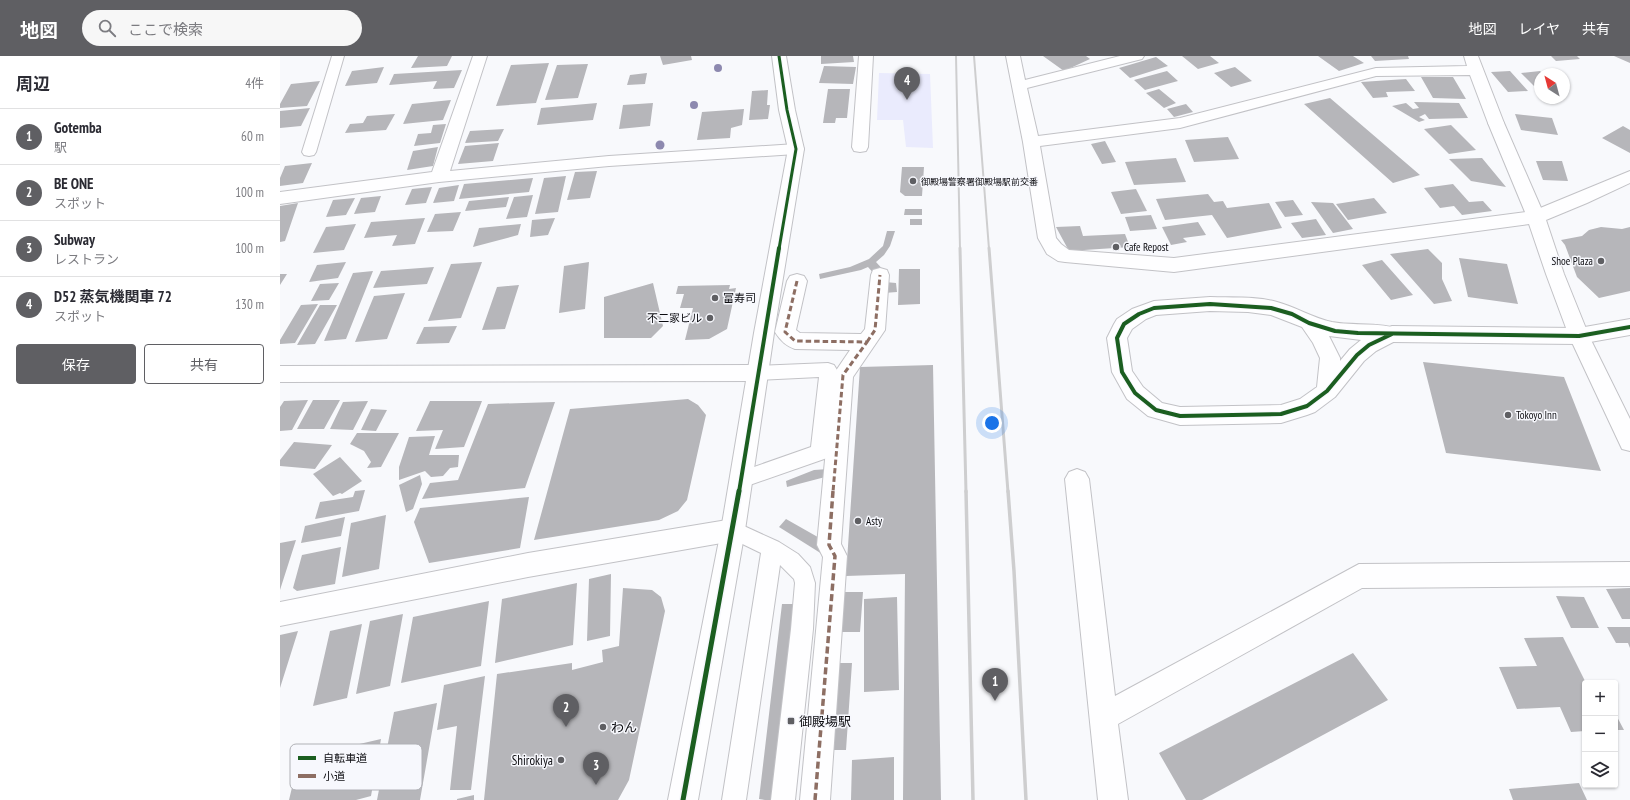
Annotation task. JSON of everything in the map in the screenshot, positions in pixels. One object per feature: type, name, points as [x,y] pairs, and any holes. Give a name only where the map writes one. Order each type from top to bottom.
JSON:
[{"type":"street","points":[[439,177],[480,56]]},
{"type":"street","points":[[683,800],[733,530],[796,149],[787,110],[779,56]]},
{"type":"street","points":[[860,147],[866,56]]},
{"type":"street","points":[[1013,56],[1031,142],[1048,238],[1054,249],[1065,256],[1174,265],[1536,217],[1581,199],[1630,176]]},
{"type":"street","points":[[1019,86],[1137,56]]},
{"type":"street","points":[[1031,142],[1180,123],[1376,72],[1473,63],[1496,123],[1536,217],[1555,274],[1579,336],[1630,442]]},
{"type":"street","points":[[280,198],[439,177],[609,162],[796,149]]},
{"type":"street","points":[[815,800],[835,556],[829,544],[843,375],[875,330],[880,275]]},
{"type":"street","points":[[797,281],[785,332],[795,341],[867,342]]},
{"type":"street","points":[[1392,334],[1369,345],[1357,355],[1327,391],[1307,406],[1281,414],[1180,416],[1156,410],[1135,393],[1122,372],[1117,338],[1124,324],[1139,314],[1154,308],[1210,304],[1271,308],[1292,314],[1309,323],[1335,330],[1358,333],[1579,336],[1630,327]]},
{"type":"street","points":[[1309,323],[1321,339],[1330,358],[1327,391]]},
{"type":"street","points":[[280,374],[758,373]]},
{"type":"street","points":[[1078,479],[1113,800]]},
{"type":"street","points":[[280,614],[528,565],[733,530]]},
{"type":"street","points":[[1104,717],[1359,576],[1630,574]]},
{"type":"lane","points":[[309,152],[338,56]]},
{"type":"lane","points":[[741,480],[820,452],[828,370],[758,373]]},
{"type":"lane","points":[[733,530],[772,548],[791,561],[803,574],[806,583],[783,800]]},
{"type":"lane","points":[[734,800],[772,548]]},
{"type":"shaded area","points":[[879,73],[930,74],[933,148],[906,147],[903,120],[877,120]]},
{"type":"building","points":[[418,56],[452,56],[447,66],[411,68]]},
{"type":"building","points":[[660,56],[691,56],[692,60],[663,65]]},
{"type":"building","points":[[821,56],[853,56],[854,62],[821,64]]},
{"type":"building","points":[[1043,56],[1086,56],[1090,59],[1064,71]]},
{"type":"building","points":[[1182,56],[1210,56],[1219,63],[1198,69]]},
{"type":"building","points":[[1318,56],[1353,56],[1364,63],[1339,71]]},
{"type":"building","points":[[1371,56],[1408,56],[1409,59],[1375,61]]},
{"type":"building","points":[[1551,56],[1577,56],[1580,59],[1556,61]]},
{"type":"building","points":[[1614,56],[1630,56],[1630,63]]},
{"type":"building","points":[[1156,57],[1168,66],[1130,78],[1119,68]]},
{"type":"building","points":[[549,63],[536,103],[496,106],[511,65]]},
{"type":"building","points":[[588,64],[578,98],[545,100],[557,65]]},
{"type":"building","points":[[824,66],[856,67],[853,84],[819,83]]},
{"type":"building","points":[[384,67],[377,83],[345,86],[352,71]]},
{"type":"building","points":[[1235,67],[1252,81],[1231,87],[1214,73]]},
{"type":"building","points":[[462,70],[454,88],[433,89],[437,81],[389,85],[394,74]]},
{"type":"building","points":[[1167,71],[1178,81],[1145,90],[1134,80]]},
{"type":"building","points":[[1510,71],[1528,91],[1508,92],[1491,72]]},
{"type":"building","points":[[1534,72],[1534,86],[1521,73]]},
{"type":"building","points":[[647,73],[645,84],[627,85],[630,75]]},
{"type":"building","points":[[1421,77],[1453,77],[1466,99],[1433,98]]},
{"type":"building","points":[[1406,79],[1415,91],[1386,92],[1388,97],[1373,98],[1361,82]]},
{"type":"building","points":[[320,81],[307,106],[280,108],[280,104],[291,84]]},
{"type":"building","points":[[828,89],[850,89],[847,118],[836,118],[835,123],[823,123]]},
{"type":"building","points":[[1159,89],[1176,103],[1164,108],[1146,93]]},
{"type":"building","points":[[768,90],[767,105],[770,105],[768,119],[749,120],[752,91]]},
{"type":"building","points":[[1330,98],[1420,175],[1393,183],[1304,104]]},
{"type":"building","points":[[451,100],[443,120],[403,124],[412,104]]},
{"type":"building","points":[[1414,102],[1459,103],[1468,118],[1429,119],[1425,114],[1419,117],[1425,120],[1419,122],[1392,106],[1406,103],[1413,109],[1419,108]]},
{"type":"building","points":[[597,103],[593,120],[537,125],[541,108]]},
{"type":"building","points":[[653,103],[650,126],[619,129],[623,105]]},
{"type":"building","points":[[1186,104],[1193,112],[1174,117],[1167,109]]},
{"type":"building","points":[[310,108],[301,126],[280,128],[280,111]]},
{"type":"building","points":[[744,109],[742,125],[731,128],[730,138],[697,140],[702,112]]},
{"type":"building","points":[[395,114],[386,130],[345,133],[350,124],[363,123],[367,116]]},
{"type":"building","points":[[1515,114],[1552,118],[1558,135],[1521,130]]},
{"type":"building","points":[[446,124],[440,143],[414,146],[418,134],[431,133],[433,125]]},
{"type":"building","points":[[1451,125],[1476,150],[1449,154],[1424,129]]},
{"type":"building","points":[[1623,126],[1630,130],[1630,153],[1602,138]]},
{"type":"building","points":[[504,129],[498,141],[465,143],[470,131]]},
{"type":"building","points":[[1228,137],[1239,159],[1194,162],[1185,140]]},
{"type":"building","points":[[1105,141],[1116,162],[1102,164],[1091,144]]},
{"type":"building","points":[[499,143],[493,161],[458,164],[465,146]]},
{"type":"building","points":[[438,147],[433,166],[407,170],[413,151]]},
{"type":"building","points":[[1176,158],[1186,182],[1134,185],[1125,162]]},
{"type":"building","points":[[1482,158],[1506,187],[1471,181],[1449,159]]},
{"type":"building","points":[[1536,161],[1562,161],[1568,181],[1543,180]]},
{"type":"building","points":[[312,163],[303,183],[280,186],[280,178],[285,166]]},
{"type":"building","points":[[902,167],[924,167],[922,196],[905,196],[900,192]]},
{"type":"building","points":[[597,171],[590,198],[567,200],[575,172]]},
{"type":"building","points":[[566,176],[558,212],[535,214],[544,178]]},
{"type":"building","points":[[533,178],[529,192],[459,199],[464,184]]},
{"type":"building","points":[[1453,184],[1469,202],[1483,201],[1492,211],[1462,215],[1454,206],[1440,208],[1424,188]]},
{"type":"building","points":[[459,185],[454,201],[433,203],[439,188]]},
{"type":"building","points":[[432,187],[426,203],[405,205],[412,189]]},
{"type":"building","points":[[1136,189],[1147,211],[1121,214],[1111,192]]},
{"type":"building","points":[[1208,194],[1214,202],[1223,201],[1227,208],[1269,203],[1282,228],[1227,238],[1212,215],[1165,220],[1156,199]]},
{"type":"building","points":[[533,195],[527,217],[506,219],[514,197]]},
{"type":"building","points":[[381,196],[375,212],[354,214],[361,198]]},
{"type":"building","points":[[509,197],[506,207],[465,211],[469,201]]},
{"type":"building","points":[[355,198],[346,215],[326,217],[333,200]]},
{"type":"building","points":[[1374,198],[1387,213],[1348,220],[1336,204]]},
{"type":"building","points":[[1293,200],[1303,215],[1285,217],[1275,202]]},
{"type":"building","points":[[1311,202],[1333,203],[1353,229],[1333,233]]},
{"type":"building","points":[[298,203],[285,241],[280,242],[280,206]]},
{"type":"building","points":[[905,209],[922,209],[922,215],[904,215]]},
{"type":"building","points":[[461,212],[453,231],[427,232],[435,214]]},
{"type":"building","points":[[1151,215],[1157,229],[1130,231],[1125,217]]},
{"type":"building","points":[[425,218],[415,244],[392,246],[397,235],[364,238],[371,222]]},
{"type":"building","points":[[555,218],[548,235],[530,237],[532,220]]},
{"type":"building","points":[[910,219],[922,219],[922,225],[910,225]]},
{"type":"building","points":[[1316,219],[1326,235],[1302,238],[1291,223]]},
{"type":"building","points":[[1198,222],[1206,235],[1183,238],[1187,242],[1171,245],[1162,227]]},
{"type":"building","points":[[356,224],[344,250],[313,253],[326,227]]},
{"type":"building","points":[[521,224],[518,235],[473,247],[479,228]]},
{"type":"building","points":[[1080,226],[1083,236],[1125,234],[1130,247],[1069,251],[1056,227]]},
{"type":"building","name":"Shoe Plaza","points":[[1601,227],[1622,229],[1630,227],[1630,291],[1599,298],[1577,277],[1565,245],[1561,240],[1582,236],[1589,230]]},
{"type":"building","points":[[887,231],[895,231],[890,246],[884,255],[876,262],[887,274],[885,282],[896,283],[897,292],[884,293],[880,329],[850,374],[836,542],[841,552],[820,800],[809,800],[830,559],[779,527],[786,519],[823,540],[829,476],[787,487],[786,481],[814,470],[828,469],[839,374],[872,327],[876,276],[868,267],[861,270],[820,279],[819,274],[850,267],[869,259],[883,246]]},
{"type":"building","points":[[1428,249],[1442,263],[1442,279],[1452,301],[1434,304],[1390,254]]},
{"type":"building","points":[[1459,258],[1507,264],[1518,304],[1468,297]]},
{"type":"building","points":[[1382,260],[1413,295],[1391,300],[1362,265]]},
{"type":"building","points":[[346,262],[338,278],[309,282],[317,265]]},
{"type":"building","points":[[482,262],[461,318],[428,321],[451,264]]},
{"type":"building","points":[[589,262],[585,309],[559,313],[564,266]]},
{"type":"building","points":[[434,267],[427,284],[373,288],[381,271]]},
{"type":"building","points":[[899,269],[920,269],[920,304],[898,305]]},
{"type":"building","points":[[373,271],[346,339],[324,341],[353,273]]},
{"type":"building","points":[[280,274],[287,274],[280,285]]},
{"type":"building","points":[[339,283],[329,300],[311,301],[320,284]]},
{"type":"building","points":[[653,283],[663,326],[651,338],[604,338],[604,297]]},
{"type":"building","points":[[519,285],[505,329],[482,330],[497,287]]},
{"type":"building","name":"不二家ビル","points":[[730,285],[729,289],[736,288],[727,329],[709,339],[685,340],[693,308],[680,308],[684,294],[676,294],[678,286]]},
{"type":"building","points":[[405,293],[387,339],[355,342],[374,296]]},
{"type":"building","points":[[318,304],[295,343],[280,344],[280,340],[301,305]]},
{"type":"building","points":[[320,305],[337,305],[315,344],[297,345]]},
{"type":"building","points":[[457,326],[449,343],[416,344],[424,327]]},
{"type":"building","name":"Tokoyo Inn","points":[[1423,362],[1564,377],[1601,471],[1446,453]]},
{"type":"building","points":[[933,365],[941,800],[903,800],[905,574],[846,576],[860,367]]},
{"type":"building","points":[[688,399],[698,405],[706,415],[687,500],[678,511],[659,520],[534,540],[570,409]]},
{"type":"building","points":[[308,400],[292,430],[280,431],[280,407],[284,401]]},
{"type":"building","points":[[313,400],[340,400],[324,429],[297,429]]},
{"type":"building","points":[[368,401],[353,430],[330,429],[343,402]]},
{"type":"building","points":[[430,401],[482,401],[464,447],[435,449],[443,430],[416,431]]},
{"type":"building","points":[[555,402],[525,488],[422,499],[430,483],[458,480],[488,404]]},
{"type":"building","points":[[371,409],[387,410],[376,431],[361,430]]},
{"type":"building","points":[[357,433],[399,433],[381,467],[367,468],[371,462],[364,451],[350,444]]},
{"type":"building","points":[[435,436],[429,455],[459,455],[458,467],[450,468],[443,476],[431,477],[425,471],[399,480],[399,467],[409,437]]},
{"type":"building","points":[[294,442],[332,445],[315,469],[280,466],[280,460]]},
{"type":"building","points":[[340,457],[362,481],[342,494],[340,493],[333,496],[313,474]]},
{"type":"building","points":[[420,475],[422,484],[413,509],[406,512],[399,485]]},
{"type":"building","points":[[365,490],[359,511],[315,519],[320,502],[353,497],[355,491]]},
{"type":"building","points":[[529,497],[520,548],[429,563],[414,522],[420,508]]},
{"type":"building","points":[[386,515],[379,569],[342,577],[351,523]]},
{"type":"building","points":[[345,517],[341,536],[301,543],[305,526]]},
{"type":"building","points":[[296,540],[280,590],[280,543]]},
{"type":"building","points":[[341,547],[335,584],[297,591],[293,588],[302,555]]},
{"type":"building","points":[[611,574],[610,636],[587,641],[589,579]]},
{"type":"building","points":[[577,583],[573,645],[495,663],[502,599]]},
{"type":"building","points":[[623,588],[652,590],[661,597],[665,611],[629,780],[618,800],[484,800],[497,674],[572,663],[572,670],[603,662],[602,650],[619,646]]},
{"type":"building","points":[[1630,588],[1630,619],[1622,619],[1606,589]]},
{"type":"building","points":[[842,592],[863,592],[860,632],[838,632]]},
{"type":"building","points":[[1556,596],[1584,597],[1599,628],[1571,628]]},
{"type":"building","points":[[897,597],[899,690],[864,692],[864,599]]},
{"type":"building","points":[[489,601],[481,666],[401,683],[413,617]]},
{"type":"building","points":[[782,604],[794,604],[773,800],[765,800],[759,799]]},
{"type":"building","points":[[403,614],[390,686],[356,694],[370,621]]},
{"type":"building","points":[[362,624],[347,698],[313,706],[330,631]]},
{"type":"building","points":[[1607,627],[1630,627],[1630,648],[1628,643],[1616,643]]},
{"type":"building","points":[[298,631],[280,688],[280,635]]},
{"type":"building","points":[[1563,637],[1584,680],[1582,680],[1582,731],[1571,732],[1560,707],[1517,709],[1499,667],[1537,666],[1524,638]]},
{"type":"building","points":[[1353,653],[1388,700],[1202,800],[1186,800],[1159,753]]},
{"type":"building","points":[[837,663],[852,663],[846,750],[830,750]]},
{"type":"building","points":[[485,676],[471,790],[450,790],[457,726],[437,730],[444,685]]},
{"type":"building","points":[[437,703],[422,789],[422,744],[388,744],[394,712]]},
{"type":"building","points":[[1618,719],[1624,730],[1618,730]]},
{"type":"building","points":[[381,739],[380,744],[359,744]]},
{"type":"building","points":[[894,757],[894,800],[851,800],[852,760]]},
{"type":"building","points":[[1579,783],[1587,800],[1513,800],[1509,789]]},
{"type":"building","points":[[291,790],[372,790],[371,796],[356,800],[289,800]]},
{"type":"building","points":[[379,790],[422,790],[420,800],[377,800]]},
{"type":"building","points":[[474,795],[474,800],[457,800],[457,799]]},
{"type":"railway","points":[[956,56],[960,249]]},
{"type":"railway","points":[[974,56],[989,249]]},
{"type":"railway","points":[[960,248],[966,492]]},
{"type":"railway","points":[[989,248],[1008,492]]},
{"type":"railway","points":[[966,491],[973,800]]},
{"type":"railway","points":[[1008,491],[1014,571],[1026,800]]},
{"type":"marked path","points":[[867,342],[875,330],[880,275]]},
{"type":"marked path","points":[[797,281],[785,332],[795,341],[867,342],[843,375],[829,545],[835,556],[815,800]]},
{"type":"cycle path","points":[[683,800],[733,530],[764,333],[796,149],[787,110],[779,56]]},
{"type":"cycle path","points":[[1392,334],[1369,345],[1357,355],[1327,391],[1307,406],[1281,414],[1180,416],[1156,410],[1135,393],[1122,372],[1117,338],[1124,324],[1139,314],[1154,308],[1210,304],[1271,308],[1292,314],[1309,323],[1335,331],[1358,333],[1579,336],[1630,327]]},
{"type":"place","name":"D52 蒸気機関車 72","points":[[907,100]]},
{"type":"place","name":"御殿場警察署御殿場駅前交番","points":[[913,181]]},
{"type":"place","name":"Cafe Repost","points":[[1116,247]]},
{"type":"place","name":"Shoe Plaza","points":[[1601,261]]},
{"type":"place","name":"富寿司","points":[[715,298]]},
{"type":"place","name":"不二家ビル","points":[[710,318]]},
{"type":"place","name":"Tokoyo Inn","points":[[1508,415]]},
{"type":"place","name":"Asty","points":[[858,521]]},
{"type":"place","name":"Gotemba","points":[[995,701]]},
{"type":"place","name":"御殿場駅","points":[[791,721]]},
{"type":"place","name":"BE ONE","points":[[566,727]]},
{"type":"place","name":"わん","points":[[603,727]]},
{"type":"place","name":"Shirokiya","points":[[561,760]]},
{"type":"place","name":"Subway","points":[[596,785]]}]
